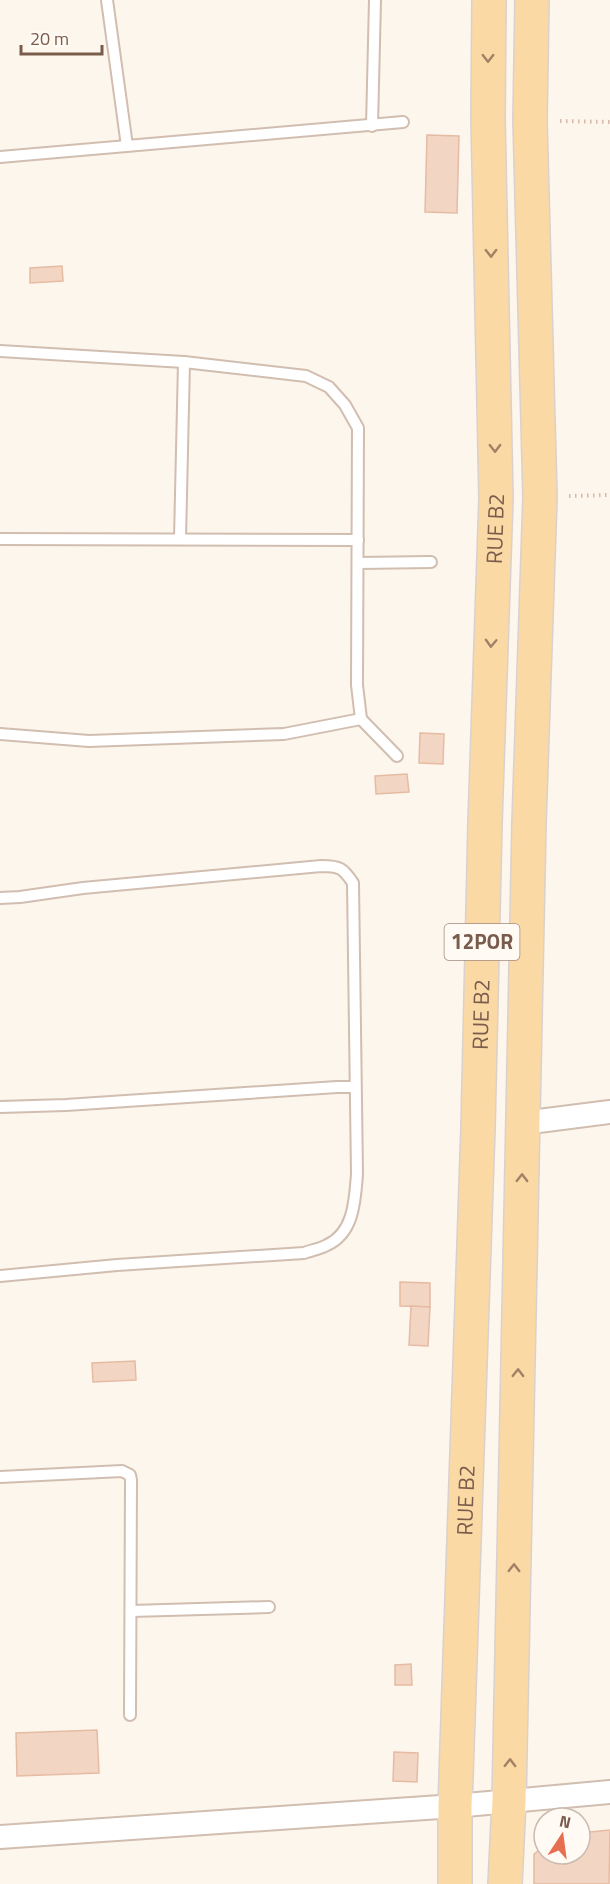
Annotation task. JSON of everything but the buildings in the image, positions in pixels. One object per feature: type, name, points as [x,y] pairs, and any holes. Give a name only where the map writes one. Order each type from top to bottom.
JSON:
[{"type":"main road","name":"RUE B2","points":[[455,1884],[454,1806],[478,1128],[496,498],[488,130],[489,0]]},
{"type":"main road","name":"RUE B2","points":[[506,1884],[529,834],[540,497],[530,120],[532,0]]},
{"type":"street","points":[[524,1123],[610,1113]]},
{"type":"street","points":[[0,1837],[454,1806],[610,1792]]},
{"type":"lane","points":[[107,0],[127,147]]},
{"type":"lane","points":[[372,126],[375,0]]},
{"type":"lane","points":[[0,157],[403,122]]},
{"type":"lane","points":[[0,351],[184,362],[306,376],[329,387],[345,405],[357,428],[357,685],[361,719],[397,756]]},
{"type":"lane","points":[[180,539],[184,362]]},
{"type":"lane","points":[[0,539],[358,540]]},
{"type":"lane","points":[[358,563],[431,562]]},
{"type":"lane","points":[[0,734],[89,741],[284,734],[361,719]]},
{"type":"lane","points":[[0,898],[82,888],[321,866],[333,866],[345,870],[353,883],[357,1174],[355,1205],[345,1232],[329,1245],[304,1252],[0,1276]]},
{"type":"lane","points":[[0,1107],[355,1087]]},
{"type":"lane","points":[[0,1477],[122,1471],[130,1474],[130,1715]]},
{"type":"lane","points":[[131,1611],[270,1607]]},
{"type":"path","points":[[530,120],[610,122]]},
{"type":"path","points":[[540,497],[610,495]]}]
